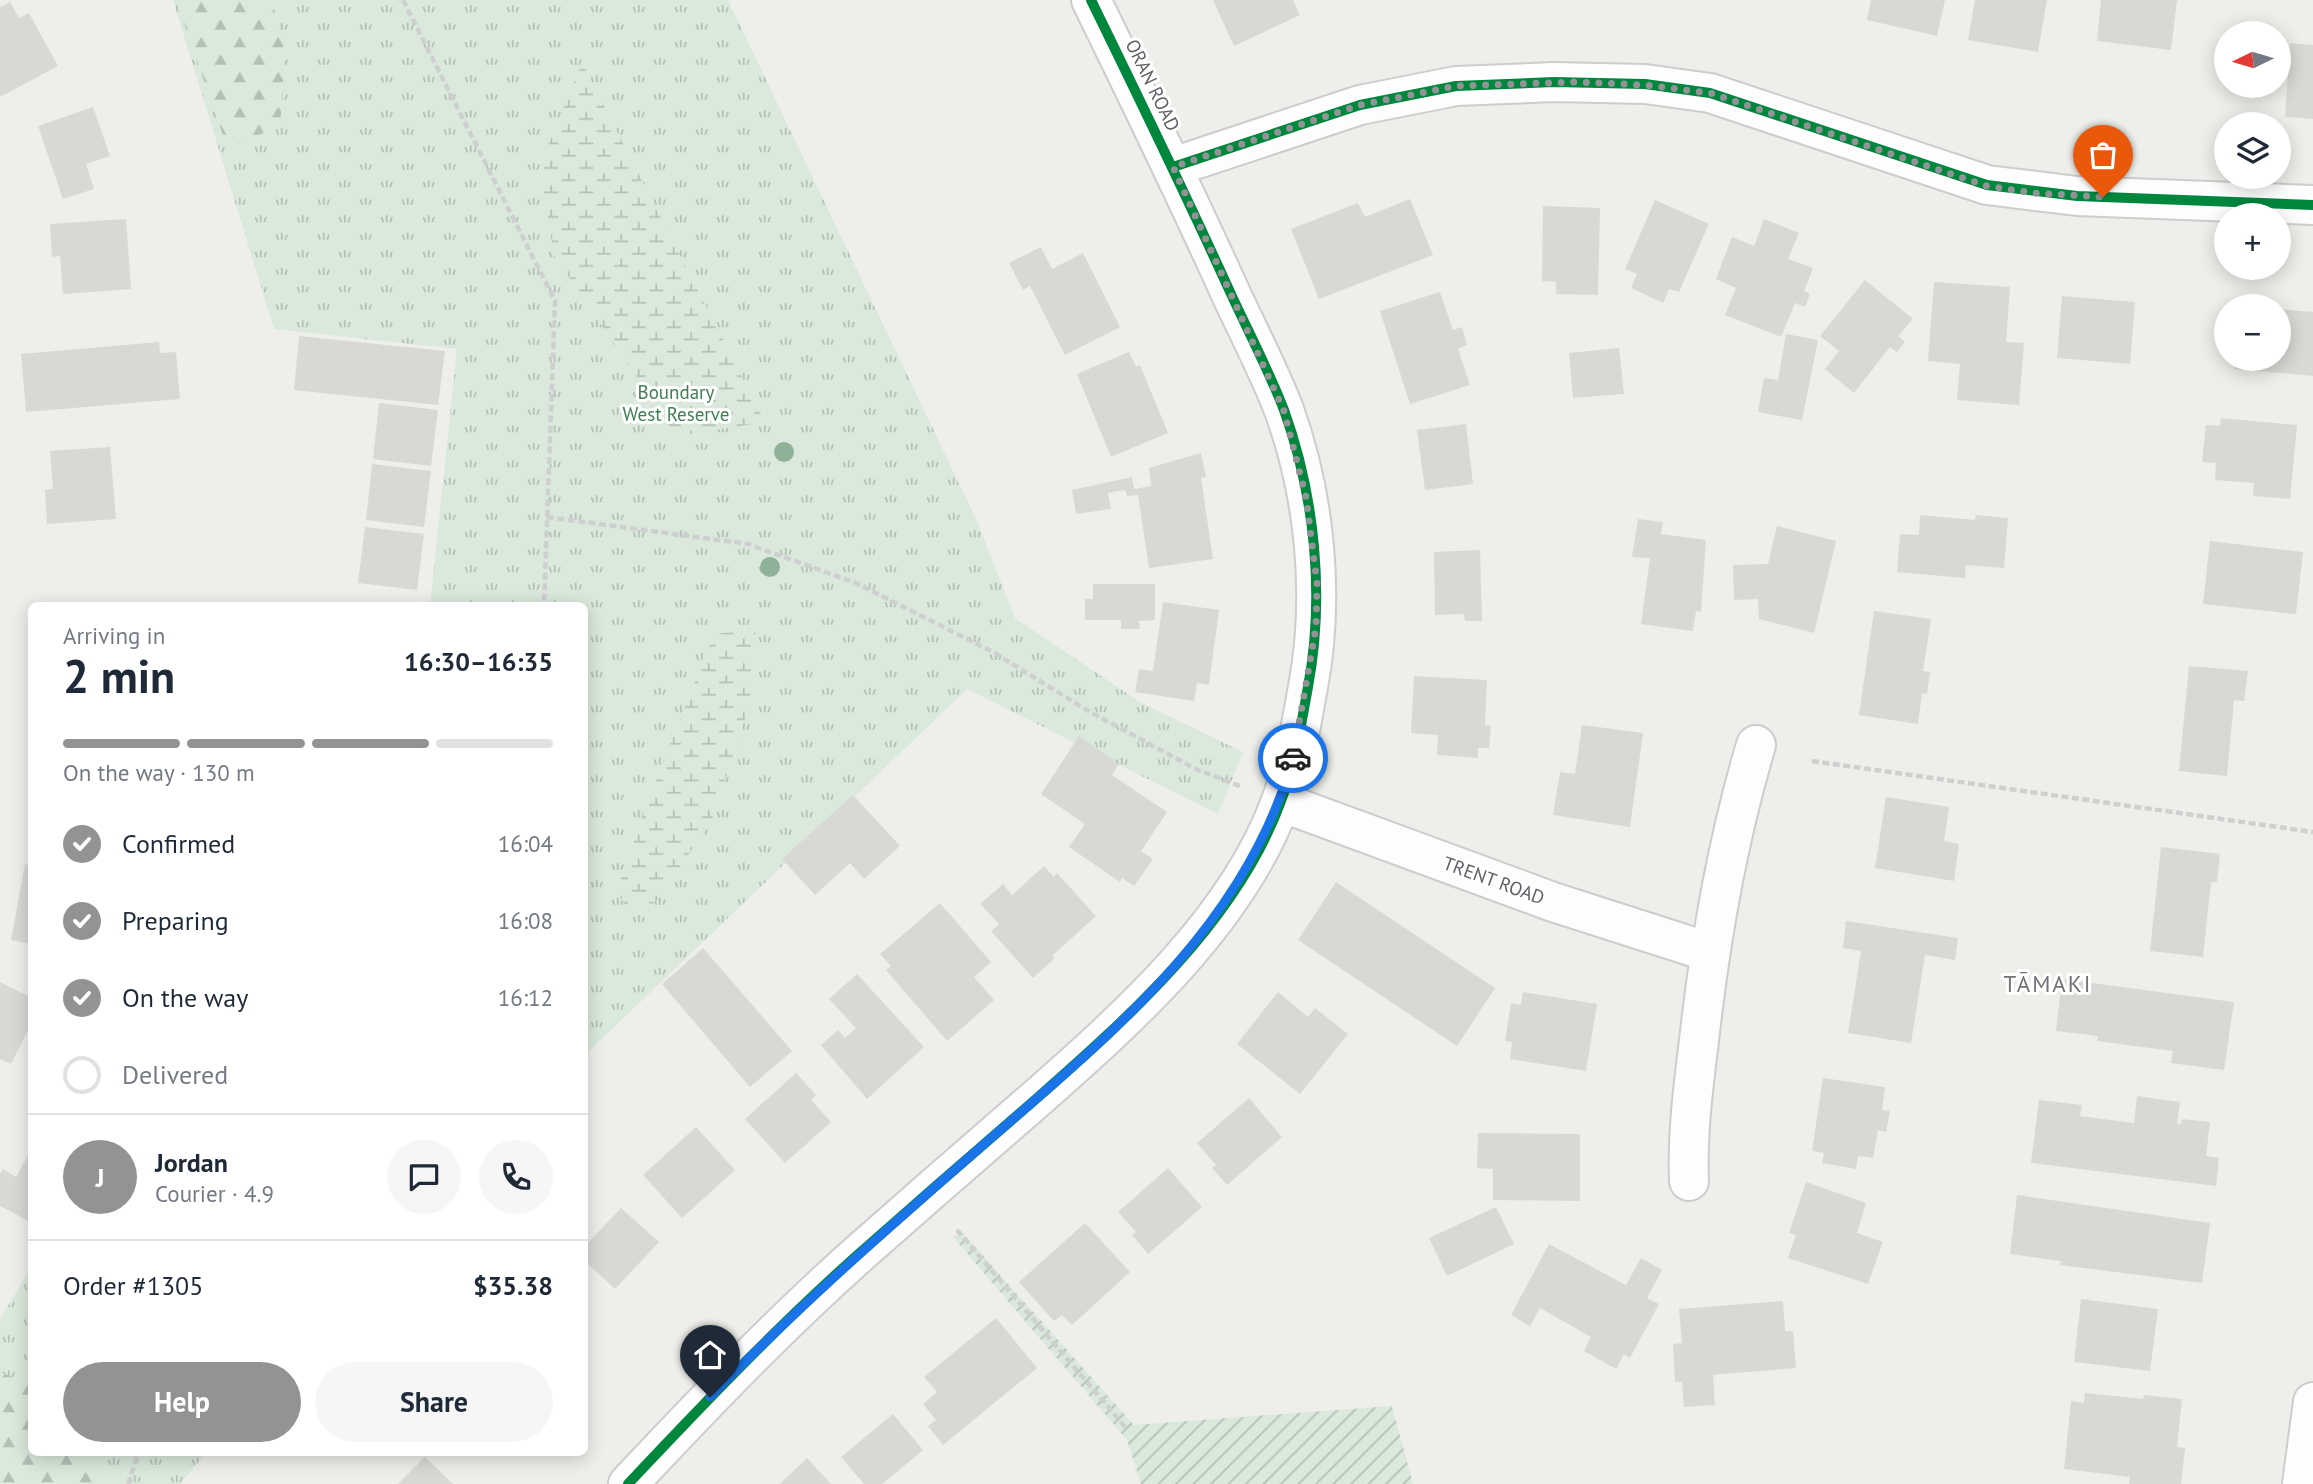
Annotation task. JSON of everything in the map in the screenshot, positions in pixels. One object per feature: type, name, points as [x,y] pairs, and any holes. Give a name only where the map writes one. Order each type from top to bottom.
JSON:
[{"type":"street","name":"ORAN ROAD","points":[[628,1484],[758,1348],[836,1274],[1150,995],[1198,939],[1259,848],[1264,795],[1298,742],[1316,627],[1317,583],[1306,497],[1284,411],[1173,167],[1091,0]]},
{"type":"street","points":[[1173,167],[1360,105],[1456,86],[1554,82],[1619,84],[1710,93],[1987,186],[2077,196],[2313,205]]},
{"type":"street","points":[[1689,1181],[1687,1136],[1709,952],[1738,805],[1756,745]]},
{"type":"street","name":"TRENT ROAD","points":[[1264,795],[1553,902],[1709,952]]},
{"type":"street","points":[[2301,1484],[2313,1402]]},
{"type":"path","points":[[403,0],[555,301],[544,602]]},
{"type":"path","points":[[547,517],[748,544],[856,583],[993,652],[1090,712],[1196,769],[1264,795]]},
{"type":"path","points":[[1812,761],[2313,832]]},
{"type":"path","points":[[957,1230],[1127,1429]]},
{"type":"path","points":[[128,1484],[138,1456]]},
{"type":"green space","name":"Boundary West Reserve","points":[[173,0],[728,0],[977,521],[1015,618],[1140,702],[1243,752],[1218,814],[967,689],[588,1052],[588,602],[430,602],[457,349],[274,329]]},
{"type":"green space","points":[[176,0],[272,0],[285,53],[280,126],[237,144],[224,138]]},
{"type":"green space","points":[[582,63],[765,422],[676,436],[554,255],[540,166]]},
{"type":"green space","points":[[756,630],[749,707],[711,822],[655,903],[627,909],[617,891],[645,809],[714,634]]},
{"type":"green space","points":[[961,1231],[1134,1425],[1392,1406],[1413,1484],[1141,1484],[1127,1440],[953,1237]]},
{"type":"green space","points":[[28,1273],[28,1456],[203,1456],[180,1484],[0,1484],[0,1319]]},
{"type":"green space","points":[[0,1372],[28,1384],[28,1456],[97,1456],[99,1484],[0,1484]]},
{"type":"building","points":[[1213,0],[1293,0],[1300,15],[1234,46]]},
{"type":"building","points":[[1871,0],[1945,0],[1937,36],[1867,20]]},
{"type":"building","points":[[1975,0],[2047,0],[2038,52],[1968,40]]},
{"type":"building","points":[[2101,0],[2177,0],[2171,50],[2097,41]]},
{"type":"building","points":[[10,2],[19,18],[29,13],[58,66],[0,97],[0,7]]},
{"type":"building","points":[[2291,43],[2313,45],[2313,119],[2291,117],[2291,112],[2285,112],[2286,98],[2291,98]]},
{"type":"building","points":[[93,107],[110,156],[86,164],[94,189],[63,199],[38,126]]},
{"type":"building","points":[[1410,199],[1433,255],[1319,299],[1291,229],[1358,203],[1365,217]]},
{"type":"building","points":[[1655,200],[1709,224],[1679,292],[1669,289],[1663,303],[1631,288],[1637,274],[1625,269]]},
{"type":"building","points":[[1543,206],[1600,208],[1598,295],[1556,294],[1556,282],[1542,281]]},
{"type":"building","points":[[126,219],[131,289],[63,294],[60,256],[52,257],[50,224]]},
{"type":"building","points":[[1764,219],[1799,233],[1788,259],[1813,268],[1804,291],[1810,294],[1805,307],[1795,303],[1781,337],[1725,315],[1736,288],[1716,279],[1732,237],[1754,246]]},
{"type":"building","points":[[1041,247],[1052,269],[1083,253],[1120,327],[1065,355],[1030,286],[1023,290],[1009,263]]},
{"type":"building","points":[[1865,280],[1913,319],[1898,336],[1905,342],[1897,352],[1890,347],[1854,393],[1825,369],[1839,351],[1820,336]]},
{"type":"building","points":[[1934,282],[2010,287],[2006,342],[2024,343],[2019,405],[1957,400],[1960,364],[1928,361]]},
{"type":"building","points":[[1440,292],[1453,330],[1462,327],[1467,345],[1458,349],[1470,385],[1410,404],[1380,311]]},
{"type":"building","points":[[2062,296],[2135,302],[2130,364],[2057,358]]},
{"type":"building","points":[[2291,310],[2313,312],[2313,376],[2257,371],[2291,371]]},
{"type":"building","points":[[1786,334],[1818,340],[1802,420],[1758,412],[1764,378],[1778,380]]},
{"type":"building","points":[[299,336],[445,351],[438,405],[294,390]]},
{"type":"building","points":[[159,342],[160,353],[176,352],[180,399],[26,412],[21,354]]},
{"type":"building","points":[[1619,348],[1624,394],[1573,398],[1569,353]]},
{"type":"building","points":[[1129,352],[1136,367],[1140,365],[1168,433],[1111,457],[1077,374]]},
{"type":"building","points":[[379,403],[438,410],[431,466],[373,459]]},
{"type":"building","points":[[2221,418],[2297,425],[2290,499],[2253,496],[2254,483],[2215,480],[2216,463],[2202,462],[2206,425],[2220,426]]},
{"type":"building","points":[[1466,424],[1473,484],[1425,490],[1417,430]]},
{"type":"building","points":[[110,447],[116,519],[47,524],[45,490],[53,489],[50,451]]},
{"type":"building","points":[[1201,453],[1206,477],[1201,478],[1213,559],[1149,568],[1138,495],[1127,496],[1125,490],[1108,493],[1111,509],[1076,514],[1072,490],[1132,477],[1134,489],[1151,486],[1149,468]]},
{"type":"building","points":[[372,464],[431,471],[424,527],[366,520]]},
{"type":"building","points":[[1920,515],[1975,520],[1976,515],[2008,518],[2004,568],[1966,565],[1965,578],[1897,572],[1900,534],[1919,535]]},
{"type":"building","points":[[1638,519],[1663,522],[1661,534],[1706,540],[1701,612],[1696,611],[1693,631],[1641,624],[1650,558],[1632,557]]},
{"type":"building","points":[[1777,526],[1836,541],[1814,633],[1759,619],[1758,599],[1734,600],[1733,565],[1768,564]]},
{"type":"building","points":[[365,527],[424,534],[417,590],[358,583]]},
{"type":"building","points":[[2210,541],[2303,552],[2296,614],[2203,604]]},
{"type":"building","points":[[1480,550],[1482,621],[1465,621],[1464,614],[1435,615],[1434,552]]},
{"type":"building","points":[[1093,584],[1155,584],[1155,620],[1139,621],[1140,629],[1121,629],[1121,620],[1085,620],[1085,599],[1093,599]]},
{"type":"building","points":[[1163,602],[1219,610],[1209,685],[1197,683],[1194,701],[1135,692],[1139,669],[1153,671]]},
{"type":"building","points":[[1874,611],[1931,619],[1923,671],[1930,672],[1927,694],[1922,693],[1918,724],[1859,715]]},
{"type":"building","points":[[2189,666],[2248,671],[2244,701],[2234,700],[2227,776],[2179,771]]},
{"type":"building","points":[[1414,676],[1487,680],[1485,725],[1491,726],[1489,748],[1478,748],[1478,758],[1437,755],[1438,735],[1411,733]]},
{"type":"building","points":[[1582,725],[1643,733],[1630,827],[1553,815],[1560,772],[1575,774]]},
{"type":"building","points":[[1079,736],[1119,764],[1112,775],[1167,812],[1141,851],[1153,859],[1134,886],[1122,878],[1120,882],[1069,847],[1085,824],[1041,794]]},
{"type":"building","points":[[853,795],[900,846],[864,879],[850,863],[815,895],[782,859]]},
{"type":"building","points":[[1886,797],[1949,807],[1944,841],[1959,844],[1954,881],[1875,868]]},
{"type":"building","points":[[2161,847],[2220,854],[2217,882],[2211,882],[2203,957],[2150,951]]},
{"type":"building","points":[[25,864],[28,864],[28,943],[11,940]]},
{"type":"building","points":[[1044,866],[1054,877],[1057,873],[1096,916],[1052,956],[1055,958],[1033,978],[991,931],[999,924],[980,904],[1003,884],[1012,895]]},
{"type":"building","points":[[1336,882],[1495,988],[1457,1046],[1298,940]]},
{"type":"building","points":[[940,903],[991,962],[974,977],[994,1000],[947,1041],[886,970],[891,966],[880,954]]},
{"type":"building","points":[[1846,921],[1958,938],[1955,960],[1925,955],[1911,1043],[1848,1033],[1861,951],[1843,948]]},
{"type":"building","points":[[703,948],[792,1051],[750,1087],[662,984]]},
{"type":"building","points":[[857,974],[924,1047],[867,1099],[821,1045],[838,1030],[845,1038],[856,1028],[829,999]]},
{"type":"building","points":[[2062,979],[2234,1002],[2224,1070],[2171,1063],[2173,1051],[2097,1041],[2098,1036],[2056,1031]]},
{"type":"building","points":[[0,982],[28,996],[28,1030],[11,1064],[0,1059]]},
{"type":"building","points":[[1278,992],[1308,1017],[1315,1008],[1348,1034],[1300,1094],[1237,1044]]},
{"type":"building","points":[[1523,992],[1597,1004],[1586,1071],[1510,1059],[1512,1042],[1505,1041],[1511,1003],[1521,1005]]},
{"type":"building","points":[[796,1073],[816,1095],[811,1100],[831,1122],[785,1163],[745,1119]]},
{"type":"building","points":[[1823,1078],[1885,1087],[1882,1110],[1890,1111],[1886,1132],[1878,1130],[1873,1158],[1858,1156],[1856,1169],[1822,1163],[1824,1153],[1812,1151]]},
{"type":"building","points":[[2137,1096],[2180,1102],[2177,1124],[2181,1124],[2182,1119],[2210,1122],[2206,1156],[2219,1158],[2216,1186],[2031,1163],[2039,1100],[2082,1105],[2080,1116],[2134,1123]]},
{"type":"building","points":[[1249,1098],[1282,1137],[1227,1185],[1212,1168],[1216,1165],[1197,1143]]},
{"type":"building","points":[[696,1127],[735,1170],[682,1218],[643,1175]]},
{"type":"building","points":[[1478,1133],[1580,1134],[1580,1201],[1493,1200],[1493,1169],[1477,1168]]},
{"type":"building","points":[[28,1155],[28,1221],[0,1206],[0,1174],[3,1169],[16,1177]]},
{"type":"building","points":[[1168,1168],[1202,1207],[1148,1254],[1132,1235],[1136,1232],[1118,1212]]},
{"type":"building","points":[[1806,1182],[1866,1203],[1857,1233],[1883,1242],[1868,1284],[1788,1258],[1796,1235],[1789,1233]]},
{"type":"building","points":[[2017,1195],[2210,1223],[2202,1283],[2060,1265],[2061,1261],[2010,1254]]},
{"type":"building","points":[[1496,1207],[1514,1244],[1447,1276],[1429,1238]]},
{"type":"building","points":[[621,1208],[659,1242],[615,1289],[588,1264],[588,1243]]},
{"type":"building","points":[[1085,1223],[1130,1272],[1072,1325],[1062,1315],[1054,1321],[1019,1282]]},
{"type":"building","points":[[1549,1244],[1626,1285],[1641,1258],[1662,1270],[1647,1298],[1659,1304],[1630,1358],[1624,1354],[1616,1369],[1584,1351],[1591,1337],[1540,1308],[1530,1326],[1511,1315]]},
{"type":"building","points":[[2081,1299],[2158,1309],[2150,1371],[2074,1362]]},
{"type":"building","points":[[1783,1301],[1785,1331],[1793,1331],[1796,1368],[1713,1375],[1715,1405],[1684,1407],[1682,1382],[1675,1382],[1673,1344],[1682,1343],[1679,1309]]},
{"type":"building","points":[[996,1318],[1037,1368],[943,1445],[928,1426],[936,1420],[923,1404],[937,1392],[924,1377]]},
{"type":"building","points":[[2085,1393],[2143,1399],[2144,1395],[2182,1399],[2177,1447],[2185,1448],[2181,1484],[2129,1484],[2130,1477],[2064,1469],[2071,1401],[2084,1403]]},
{"type":"building","points":[[893,1414],[923,1450],[882,1484],[864,1484],[841,1457]]},
{"type":"building","points":[[425,1457],[453,1484],[398,1484]]},
{"type":"building","points":[[807,1458],[831,1484],[780,1484]]},
{"type":"cycle path","points":[[628,1484],[814,1295],[1071,1068],[1177,964],[1238,886],[1262,845],[1286,787],[1308,687],[1316,617],[1310,511],[1295,443],[1272,381],[1091,0]]},
{"type":"cycle path","points":[[1173,167],[1360,105],[1456,86],[1554,82],[1645,84],[1710,93],[1987,185],[2077,196],[2313,205]]},
{"type":"way so far","points":[[1293,758],[1310,675],[1316,627],[1317,583],[1306,497],[1284,411],[1173,167],[1360,105],[1456,86],[1554,82],[1645,85],[1710,93],[1775,113],[1938,172],[1987,186],[2033,193],[2103,197]]},
{"type":"district","name":"TĀMAKI","points":[[2048,983]]},
{"type":"route","points":[[710,1397],[836,1274],[1104,1039],[1150,995],[1198,939],[1259,848],[1281,802],[1293,758]]}]
